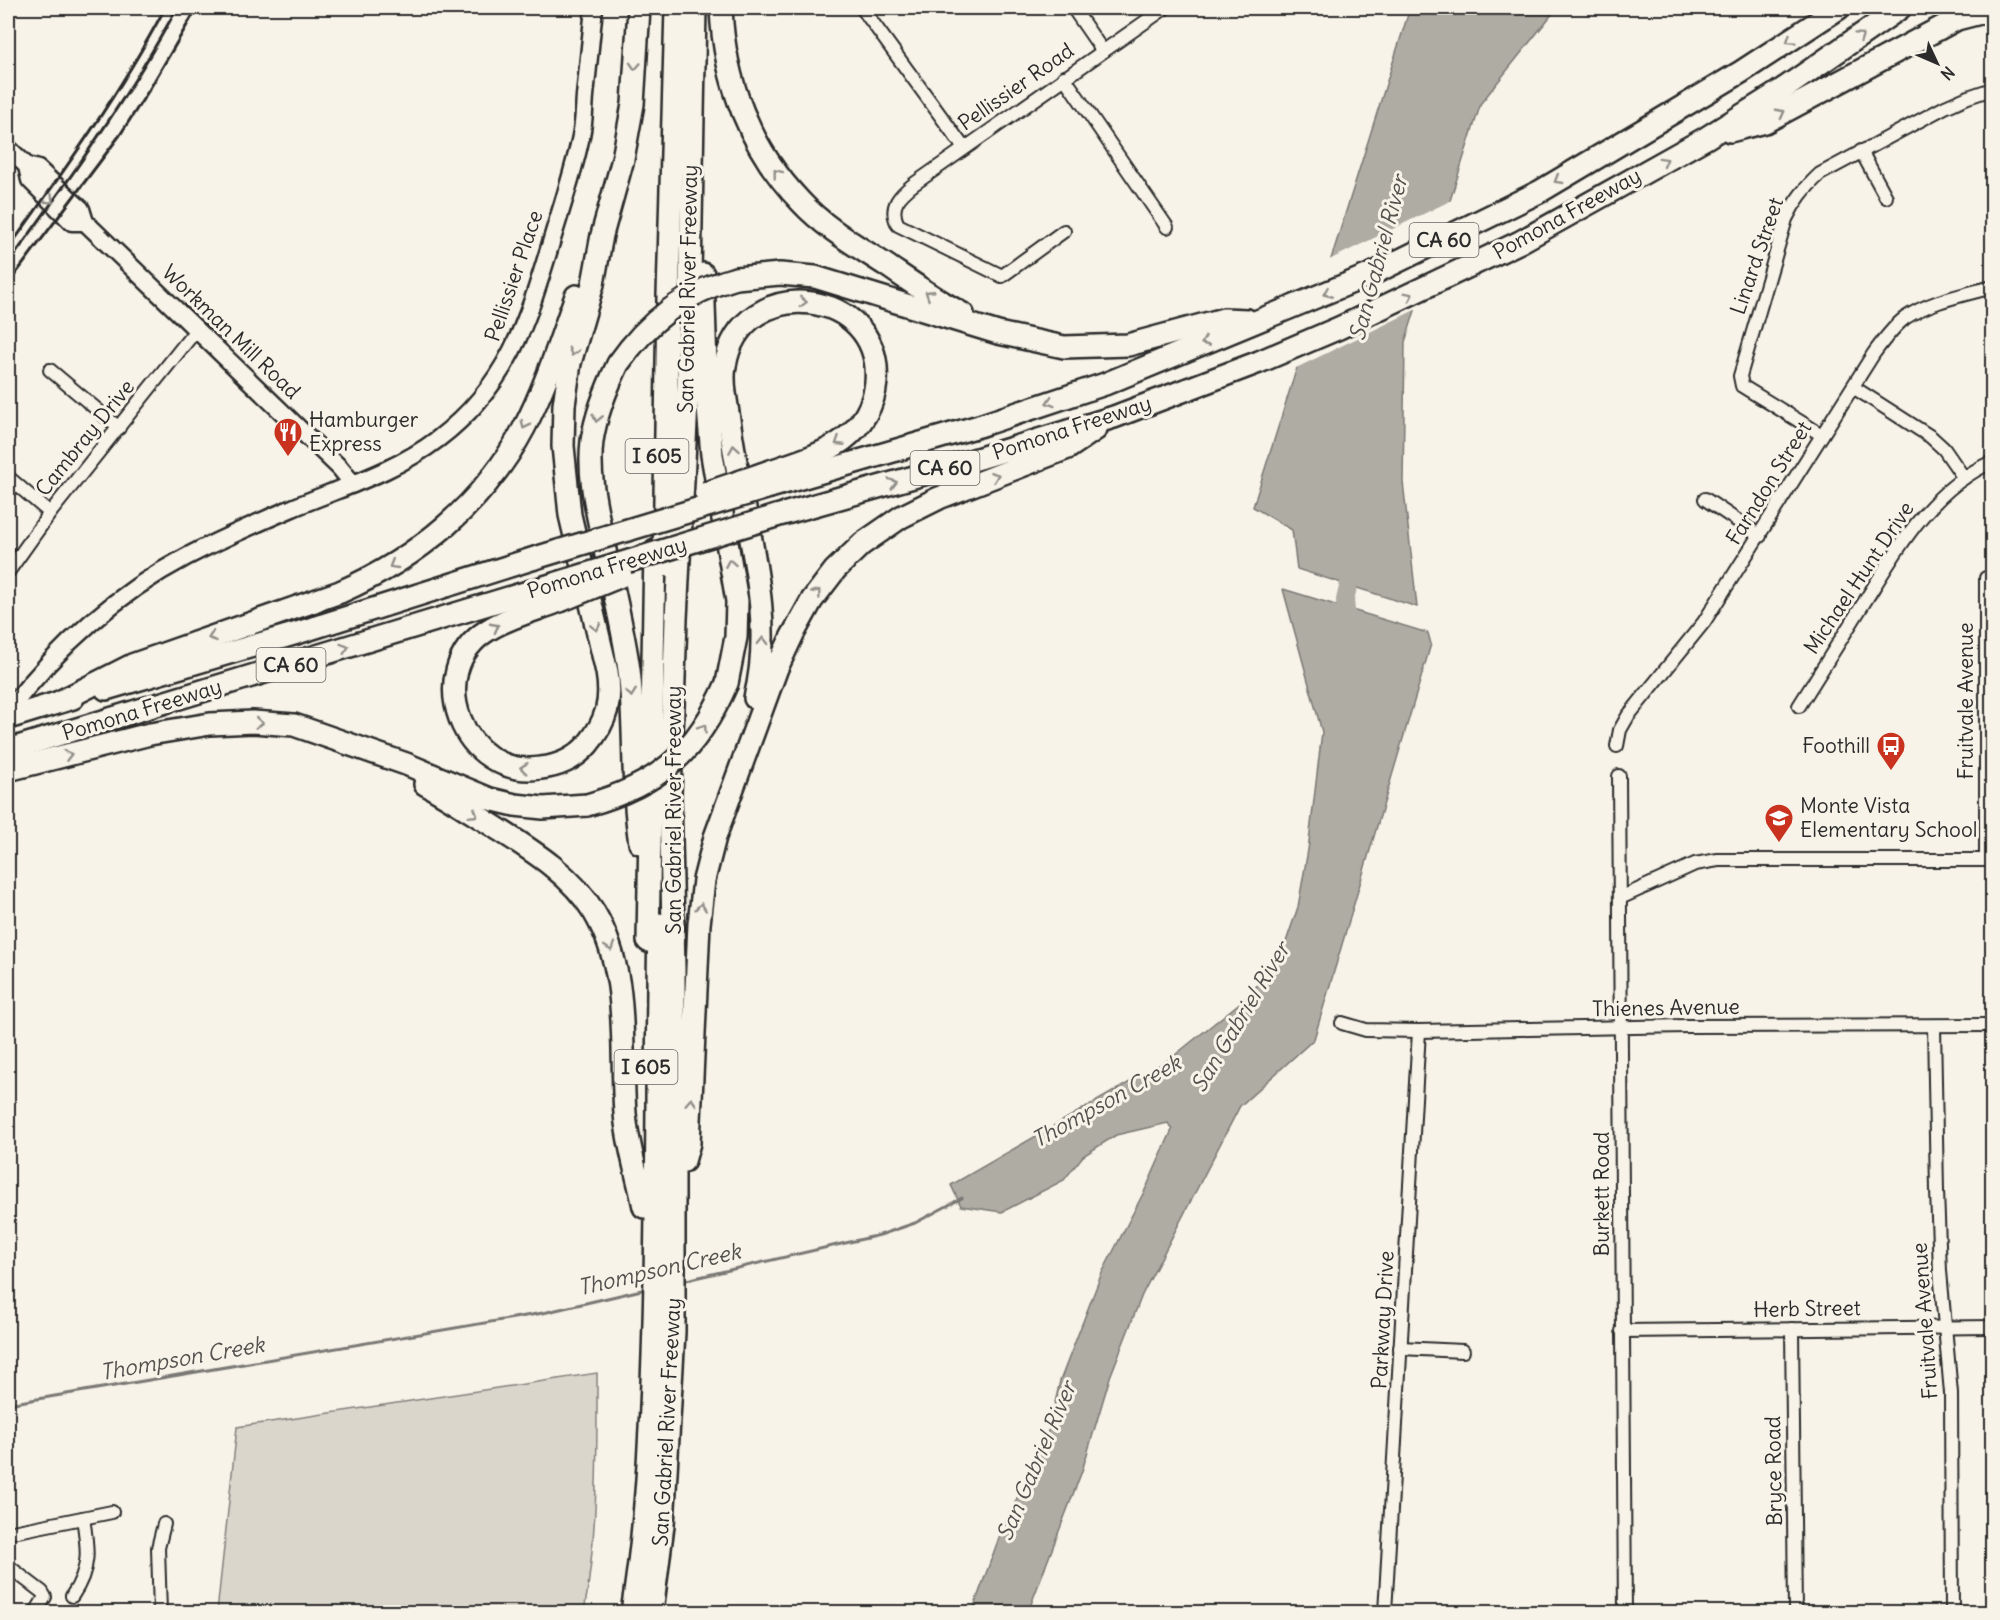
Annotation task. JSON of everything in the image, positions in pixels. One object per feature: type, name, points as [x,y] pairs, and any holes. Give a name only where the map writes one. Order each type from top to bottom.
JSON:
[{"type":"highway","points":[[557,593],[487,630],[473,643],[461,661],[456,678],[455,700],[458,716],[466,734],[494,760],[509,766],[530,770],[550,767],[567,761],[583,750],[596,735],[609,704],[610,690],[607,672],[570,515],[563,446],[564,405],[570,363],[593,284],[602,235],[623,159],[633,104],[639,8]]},
{"type":"highway","name":"San Gabriel River Freeway","points":[[621,1612],[658,1335],[659,1227],[644,1207],[664,8]]},
{"type":"highway","points":[[659,1227],[667,319],[675,8]]},
{"type":"highway","points":[[682,8],[677,394],[686,420]]},
{"type":"highway","name":"San Gabriel River Freeway","points":[[652,1612],[663,1525],[658,1335],[659,1227],[674,1201],[674,969],[670,795],[688,371],[695,8]]},
{"type":"highway","points":[[721,8],[730,75],[739,104],[751,132],[773,169],[801,203],[850,241],[948,306],[998,333]]},
{"type":"highway","name":"Pomona Freeway","points":[[8,718],[294,634],[535,558],[764,481],[979,426],[1109,382],[1374,273],[1539,192],[1741,72],[1839,8]]},
{"type":"highway","name":"Pomona Freeway","points":[[9,763],[28,744],[557,593],[723,532],[1119,415],[1259,362],[1405,298],[1520,242],[1706,138],[1776,94],[1900,8]]},
{"type":"highway","points":[[1706,138],[1765,122],[1957,19],[1992,10]]},
{"type":"highway","points":[[9,763],[210,724],[253,722],[294,725],[406,764],[490,799],[514,805],[543,808],[587,805],[624,793],[641,785],[675,761],[704,728],[727,683],[736,637],[737,601],[712,456],[707,396],[702,249],[692,112]]},
{"type":"highway","points":[[60,702],[132,665],[340,592],[364,581],[417,550],[441,531],[486,485],[507,457],[525,427],[602,235]]},
{"type":"highway","points":[[649,904],[636,816],[634,718],[629,669],[594,501],[591,461],[599,407],[618,364],[643,332],[676,304],[710,286],[736,278],[780,274],[815,277],[998,333],[1064,347],[1123,345],[1224,319],[1266,318]]},
{"type":"highway","points":[[735,780],[758,690],[763,640],[755,559],[726,404],[724,368],[736,336],[747,322],[762,311],[780,303],[800,301],[818,303],[837,311],[854,323],[866,338],[873,355],[876,374],[875,394],[869,411],[858,426],[843,440],[764,481]]},
{"type":"highway","points":[[674,1201],[688,1143],[699,924],[704,880],[715,837],[777,669],[812,600],[835,570],[862,544],[901,517],[939,498],[1068,448],[1119,415]]},
{"type":"highway","points":[[370,752],[444,795],[532,851],[554,867],[577,890],[593,911],[606,936],[620,986],[623,1016],[625,1115],[644,1207]]},
{"type":"highway","points":[[659,1227],[665,1001],[674,969]]},
{"type":"highway","points":[[632,1612],[647,1503],[658,1335]]},
{"type":"highway","points":[[638,1612],[649,1552],[656,1486],[658,1335]]},
{"type":"main road","name":"Pellissier Place","points":[[353,484],[402,462],[445,433],[496,379],[519,338],[529,314],[582,135],[594,8]]},
{"type":"main road","name":"Workman Mill Road","points":[[8,148],[27,166],[38,169],[81,209],[85,222],[340,468],[353,484]]},
{"type":"main road","points":[[8,711],[48,664],[91,622],[126,594],[184,558],[237,532],[353,484]]},
{"type":"street","points":[[862,8],[964,148]]},
{"type":"street","points":[[1073,8],[1102,50]]},
{"type":"street","name":"Pellissier Road","points":[[1064,231],[1002,276],[898,225],[894,218],[894,205],[901,194],[964,148],[1165,8]]},
{"type":"street","points":[[1064,77],[1167,227]]},
{"type":"street","name":"Linard Street","points":[[1822,435],[1742,386],[1740,376],[1786,219],[1794,202],[1804,188],[1820,174],[1945,107],[1992,89]]},
{"type":"street","points":[[1861,151],[1887,197]]},
{"type":"street","name":"Farndon Street","points":[[1617,746],[1620,730],[1628,716],[1704,622],[1874,353],[1890,332],[1904,319],[1922,308],[1992,286]]},
{"type":"street","name":"Cambray Drive","points":[[8,572],[50,513],[196,330]]},
{"type":"street","points":[[50,370],[119,428]]},
{"type":"street","points":[[1853,387],[1931,437],[1944,449],[1964,478]]},
{"type":"street","name":"Michael Hunt Drive","points":[[1799,706],[1908,532],[1935,501],[1964,478],[1992,462]]},
{"type":"street","points":[[8,477],[50,513]]},
{"type":"street","points":[[1705,499],[1760,536]]},
{"type":"street","name":"Fruitvale Avenue","points":[[1986,578],[1989,860]]},
{"type":"street","name":"Burkett Road","points":[[1618,776],[1622,1028],[1625,1612]]},
{"type":"street","points":[[1620,898],[1695,864],[1718,860],[1989,860]]},
{"type":"street","name":"Thienes Avenue","points":[[1342,1023],[1366,1030],[1419,1031],[1687,1026],[1992,1025]]},
{"type":"street","name":"Fruitvale Avenue","points":[[1935,1026],[1940,1271],[1951,1393],[1952,1612]]},
{"type":"street","name":"Parkway Drive","points":[[1385,1612],[1419,1031]]},
{"type":"street","name":"Herb Street","points":[[1622,1331],[1992,1327]]},
{"type":"street","name":"Bryce Road","points":[[1792,1329],[1795,1612]]},
{"type":"street","points":[[1401,1348],[1463,1351]]},
{"type":"street","points":[[8,1533],[112,1512]]},
{"type":"street","points":[[72,1596],[79,1586],[87,1559],[88,1550],[83,1518]]},
{"type":"street","points":[[160,1612],[158,1548],[164,1524]]},
{"type":"street","points":[[8,1566],[42,1592],[45,1597],[36,1612]]},
{"type":"shaded area","points":[[597,1373],[594,1523],[584,1612],[217,1612],[237,1427]]},
{"type":"water","points":[[1410,8],[1557,8],[1481,103],[1405,342],[1403,482],[1417,607],[1297,569],[1292,530],[1253,507]]},
{"type":"water","points":[[1283,589],[1428,633],[1431,644],[1314,1039],[1240,1106],[1142,1295],[1110,1377],[1082,1471],[1028,1612],[972,1612],[1000,1535],[1049,1429],[1060,1381],[1101,1275],[1147,1186],[1172,1130],[1168,1123],[1116,1135],[1083,1156],[1064,1180],[1002,1212],[961,1206],[951,1185],[1170,1059],[1247,997],[1280,959],[1298,907],[1308,850],[1322,732]]},
{"type":"pier","points":[[1452,200],[1419,308],[1294,369],[1327,261]]},
{"type":"waterway","name":"San Gabriel River","points":[[1348,632],[1345,600],[1354,562]]},
{"type":"waterway","name":"Thompson Creek","points":[[682,1281],[880,1235],[915,1223],[962,1198]]},
{"type":"waterway","name":"Thompson Creek","points":[[8,1404],[543,1313],[646,1289]]},
{"type":"railway","points":[[8,249],[110,101],[165,8]]},
{"type":"railway","points":[[8,264],[118,107],[177,8]]},
{"type":"railway","points":[[8,284],[120,135],[197,8]]},
{"type":"place","name":"Hamburger Express","points":[[288,458]]},
{"type":"place","name":"Foothill","points":[[1891,772]]},
{"type":"place","name":"Monte Vista Elementary School","points":[[1779,844]]}]
